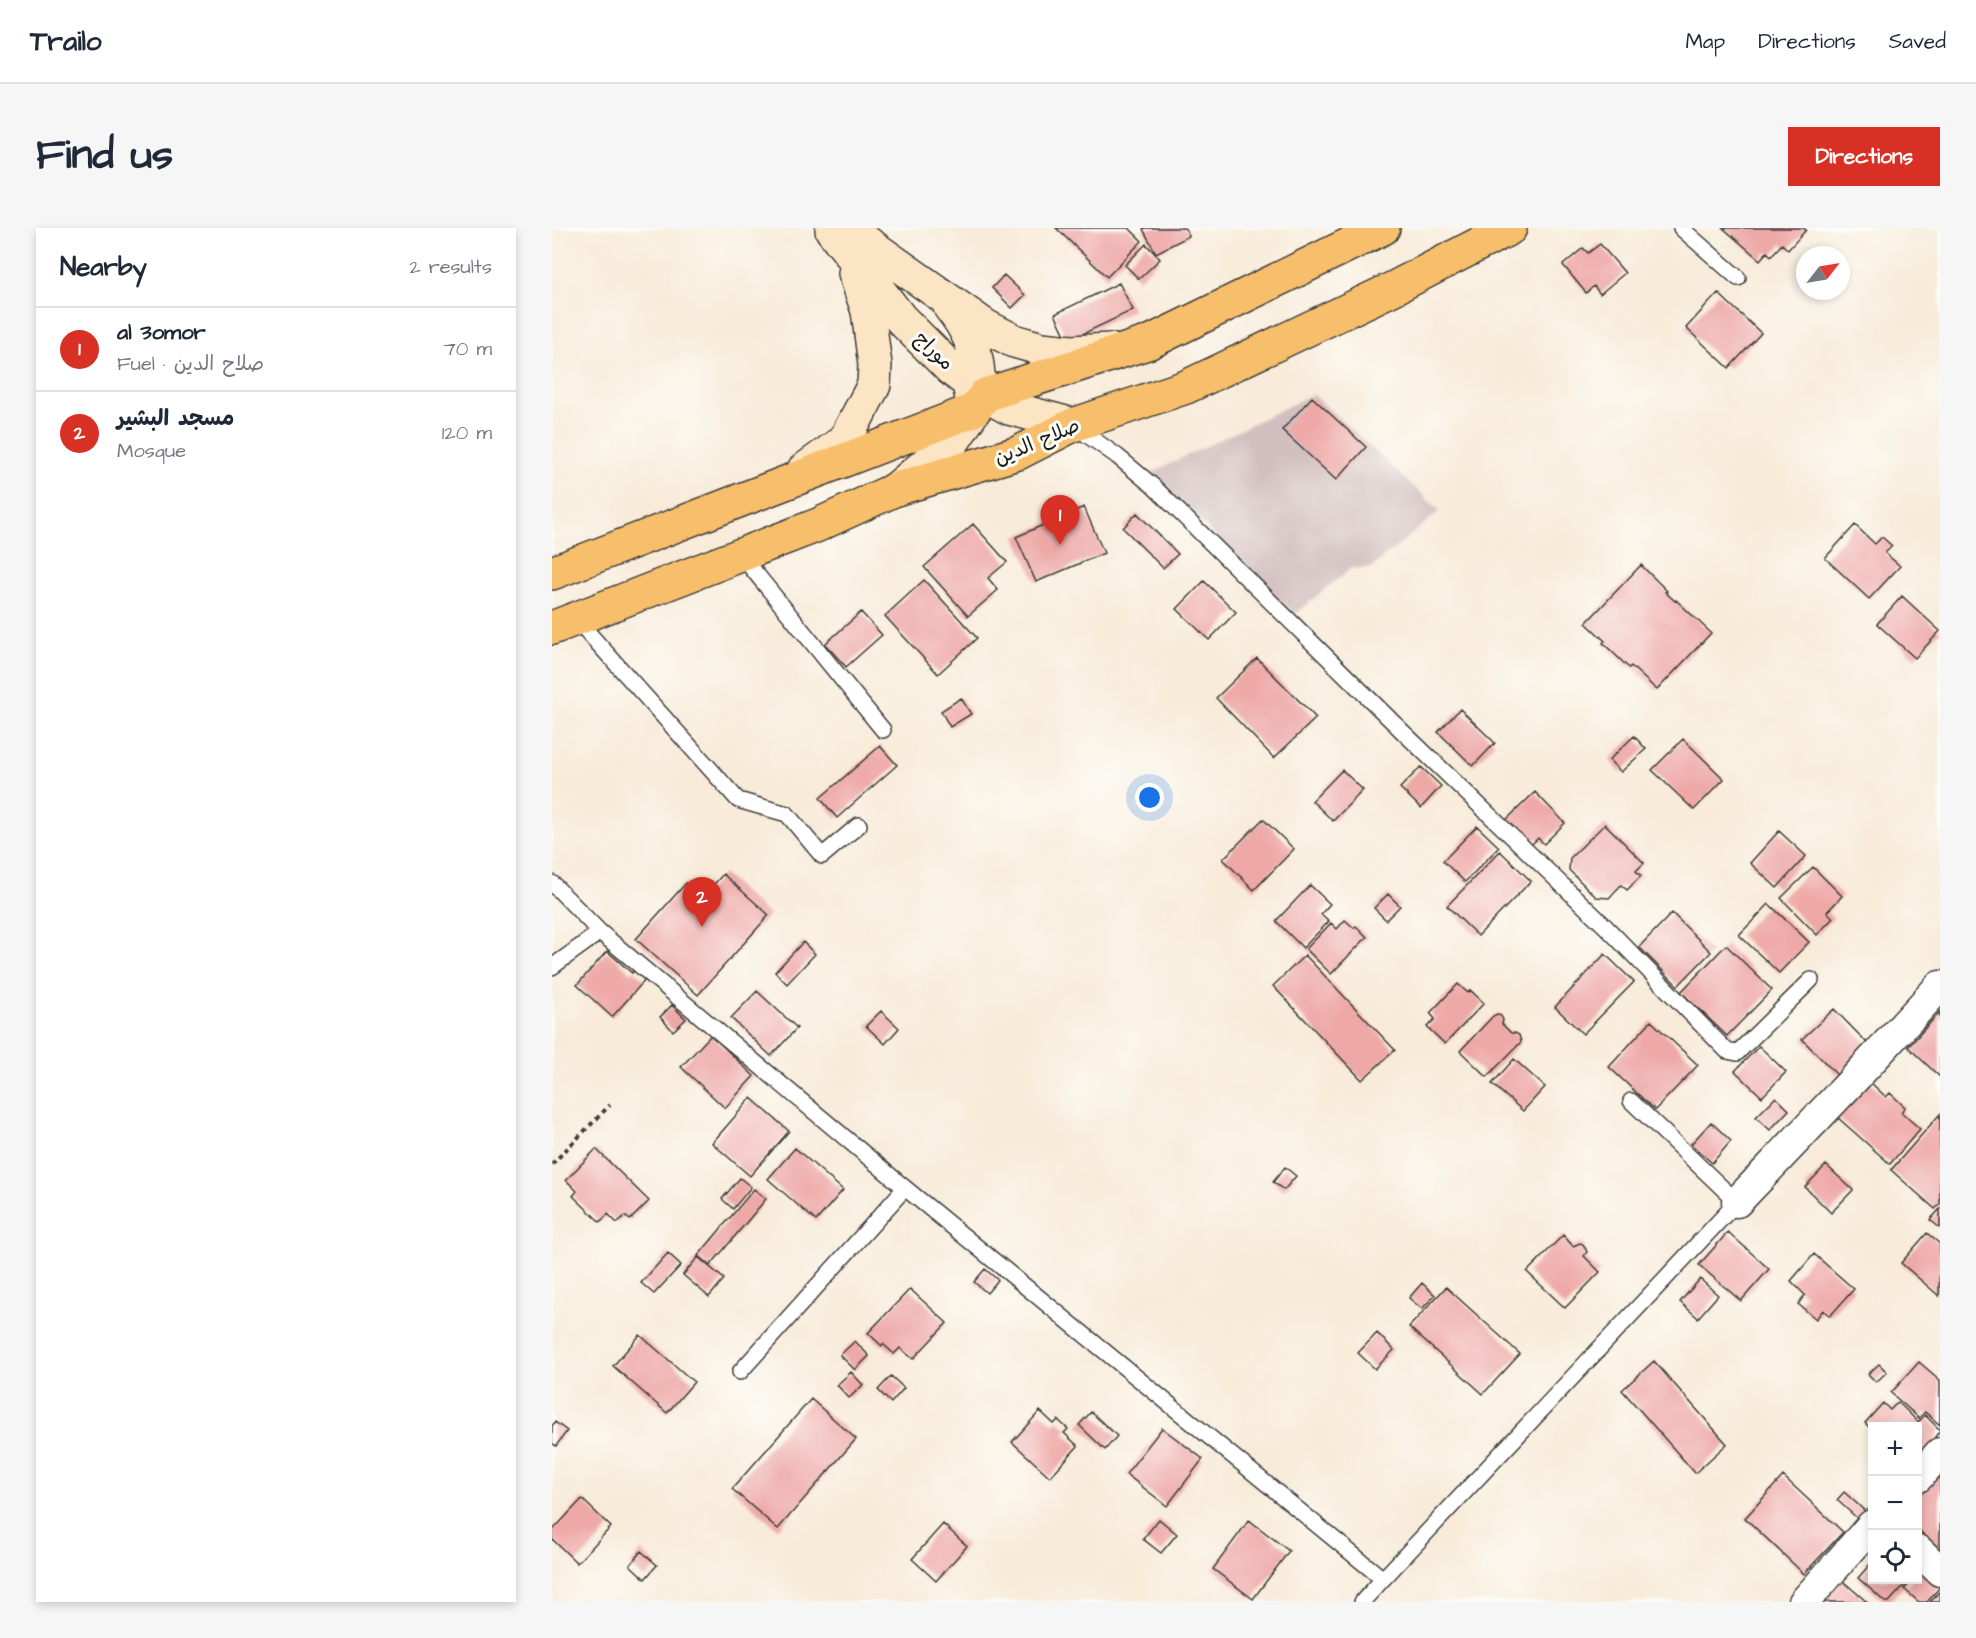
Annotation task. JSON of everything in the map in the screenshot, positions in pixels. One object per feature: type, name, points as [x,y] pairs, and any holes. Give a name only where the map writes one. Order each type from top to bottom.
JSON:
[{"type":"highway","points":[[552,573],[782,485],[976,396],[1150,342],[1383,228]]},
{"type":"highway","name":"صلاح الدين","points":[[564,624],[818,525],[896,489],[1018,453],[1073,425],[1186,387],[1392,289],[1510,228]]},
{"type":"main road","name":"موراج","points":[[829,228],[901,319],[976,396],[1009,408],[1073,425]]},
{"type":"main road","points":[[782,485],[840,444],[851,429],[874,385],[875,365],[868,311],[852,265],[829,228]]},
{"type":"main road","points":[[846,228],[985,326],[1014,341],[1042,349],[1082,351],[1113,350],[1150,342]]},
{"type":"main road","points":[[896,489],[954,440],[976,396],[977,361],[971,341],[958,318],[939,294]]},
{"type":"street","points":[[1737,1202],[1940,986]]},
{"type":"street","points":[[1918,1476],[1940,1453]]},
{"type":"street","points":[[1804,1602],[1868,1530]]},
{"type":"street","points":[[1922,1555],[1940,1571]]},
{"type":"lane","points":[[1682,228],[1738,278]]},
{"type":"lane","points":[[1073,425],[1154,486],[1410,740],[1606,927],[1727,1051],[1737,1053],[1811,980]]},
{"type":"lane","points":[[741,555],[883,730]]},
{"type":"lane","points":[[564,624],[738,800],[787,814],[822,856],[859,825]]},
{"type":"lane","points":[[552,883],[600,932],[905,1188],[1383,1579]]},
{"type":"lane","points":[[552,967],[600,932]]},
{"type":"lane","points":[[1362,1602],[1737,1202],[1631,1101]]},
{"type":"lane","points":[[740,1372],[905,1188]]},
{"type":"path","points":[[552,1164],[610,1105]]},
{"type":"shaded area","points":[[1313,394],[1440,511],[1371,568],[1351,568],[1295,614],[1151,473]]},
{"type":"building","points":[[1056,228],[1129,228],[1142,241],[1107,277]]},
{"type":"building","points":[[1185,228],[1189,236],[1156,253],[1143,229]]},
{"type":"building","points":[[1723,228],[1803,228],[1806,230],[1788,250],[1782,244],[1771,256],[1767,252],[1760,260]]},
{"type":"building","points":[[1146,244],[1160,259],[1139,279],[1125,265]]},
{"type":"building","points":[[1600,244],[1625,273],[1600,294],[1594,286],[1586,293],[1563,265],[1583,248],[1588,253]]},
{"type":"building","points":[[1004,275],[1025,295],[1012,308],[992,288]]},
{"type":"building","points":[[1119,283],[1133,310],[1068,341],[1055,314]]},
{"type":"building","points":[[1718,293],[1761,333],[1729,368],[1686,328]]},
{"type":"building","points":[[1312,397],[1366,447],[1336,480],[1282,430]]},
{"type":"building","points":[[1084,507],[1104,553],[1036,582],[1016,537]]},
{"type":"building","points":[[1137,513],[1178,554],[1163,568],[1123,528]]},
{"type":"building","points":[[973,524],[1007,562],[988,578],[998,590],[968,616],[924,567]]},
{"type":"building","points":[[1855,525],[1875,544],[1882,537],[1892,546],[1885,553],[1900,566],[1869,599],[1825,558]]},
{"type":"building","points":[[1641,565],[1667,591],[1665,592],[1711,633],[1657,690],[1631,666],[1629,668],[1586,623]]},
{"type":"building","points":[[924,580],[977,638],[938,674],[885,616]]},
{"type":"building","points":[[1204,581],[1236,612],[1209,640],[1177,609]]},
{"type":"building","points":[[1902,596],[1940,631],[1915,658],[1877,624]]},
{"type":"building","points":[[861,612],[882,635],[846,667],[825,644]]},
{"type":"building","points":[[1257,658],[1316,718],[1274,758],[1216,698]]},
{"type":"building","points":[[961,698],[971,714],[950,727],[941,711]]},
{"type":"building","points":[[1460,709],[1495,743],[1473,766],[1438,732]]},
{"type":"building","points":[[1634,736],[1646,749],[1621,772],[1609,760]]},
{"type":"building","points":[[1683,739],[1724,779],[1694,810],[1652,770]]},
{"type":"building","points":[[880,746],[897,765],[837,818],[820,798]]},
{"type":"building","points":[[1421,767],[1441,786],[1421,808],[1400,788]]},
{"type":"building","points":[[1342,770],[1363,790],[1333,821],[1312,801]]},
{"type":"building","points":[[1535,792],[1565,823],[1544,844],[1538,838],[1529,847],[1505,821]]},
{"type":"building","points":[[1263,819],[1294,849],[1254,890],[1223,859]]},
{"type":"building","points":[[1605,824],[1644,863],[1636,871],[1641,876],[1627,890],[1621,885],[1609,898],[1596,897],[1569,870],[1570,858]]},
{"type":"building","points":[[1477,826],[1499,847],[1465,882],[1443,861]]},
{"type":"building","points":[[1779,831],[1806,856],[1777,888],[1750,863]]},
{"type":"building","points":[[1500,851],[1531,881],[1478,936],[1447,906]]},
{"type":"building","points":[[1813,867],[1842,896],[1827,912],[1833,918],[1817,935],[1781,898]]},
{"type":"building","points":[[723,874],[769,915],[698,995],[636,939],[686,883],[703,897]]},
{"type":"building","points":[[1310,885],[1330,904],[1321,914],[1329,921],[1303,948],[1276,921]]},
{"type":"building","points":[[1388,894],[1400,906],[1386,920],[1374,908]]},
{"type":"building","points":[[1769,904],[1809,942],[1779,973],[1739,935]]},
{"type":"building","points":[[1672,913],[1711,952],[1678,986],[1639,947]]},
{"type":"building","points":[[1345,920],[1354,928],[1356,926],[1367,937],[1331,974],[1306,949],[1331,923],[1337,929]]},
{"type":"building","points":[[803,942],[815,954],[787,984],[775,972]]},
{"type":"building","points":[[1726,945],[1772,990],[1727,1036],[1681,992]]},
{"type":"building","points":[[607,951],[632,973],[634,970],[645,980],[612,1017],[577,985]]},
{"type":"building","points":[[1605,954],[1634,982],[1583,1034],[1555,1007]]},
{"type":"building","points":[[1305,955],[1395,1050],[1362,1080],[1273,986]]},
{"type":"building","points":[[1458,984],[1468,993],[1470,990],[1484,1003],[1445,1044],[1427,1027],[1435,1019],[1430,1013]]},
{"type":"building","points":[[757,991],[797,1028],[771,1056],[731,1018]]},
{"type":"building","points":[[672,1005],[686,1019],[673,1031],[660,1017]]},
{"type":"building","points":[[1834,1009],[1869,1045],[1837,1075],[1802,1039]]},
{"type":"building","points":[[881,1011],[899,1028],[885,1044],[866,1026]]},
{"type":"building","points":[[1940,1012],[1940,1077],[1908,1047]]},
{"type":"building","points":[[1497,1014],[1501,1016],[1502,1024],[1511,1033],[1519,1035],[1521,1042],[1487,1077],[1460,1051]]},
{"type":"building","points":[[1651,1021],[1698,1065],[1655,1110],[1609,1067]]},
{"type":"building","points":[[711,1035],[754,1076],[725,1108],[681,1067]]},
{"type":"building","points":[[1759,1046],[1786,1072],[1762,1097],[1735,1071]]},
{"type":"building","points":[[1514,1059],[1545,1087],[1523,1111],[1492,1084]]},
{"type":"building","points":[[1869,1081],[1886,1097],[1890,1093],[1905,1107],[1901,1112],[1920,1129],[1890,1164],[1837,1117]]},
{"type":"building","points":[[1776,1097],[1789,1110],[1770,1130],[1756,1117]]},
{"type":"building","points":[[751,1098],[789,1131],[750,1176],[712,1143]]},
{"type":"building","points":[[1940,1114],[1940,1204],[1935,1209],[1891,1170]]},
{"type":"building","points":[[1711,1122],[1731,1141],[1712,1163],[1691,1144]]},
{"type":"building","points":[[795,1148],[843,1190],[816,1221],[768,1179]]},
{"type":"building","points":[[596,1149],[649,1201],[630,1220],[625,1216],[617,1223],[608,1214],[600,1222],[573,1196],[577,1191],[566,1180]]},
{"type":"building","points":[[1826,1165],[1853,1190],[1831,1213],[1805,1187]]},
{"type":"building","points":[[1285,1167],[1296,1176],[1284,1190],[1273,1182]]},
{"type":"building","points":[[740,1178],[751,1187],[733,1209],[722,1199]]},
{"type":"building","points":[[754,1189],[766,1199],[710,1266],[698,1256]]},
{"type":"building","points":[[1940,1209],[1940,1228],[1930,1220]]},
{"type":"building","points":[[1728,1232],[1769,1269],[1741,1301],[1699,1265]]},
{"type":"building","points":[[1927,1233],[1940,1244],[1939,1296],[1901,1263]]},
{"type":"building","points":[[1563,1235],[1573,1246],[1583,1244],[1587,1252],[1584,1256],[1600,1272],[1565,1308],[1527,1272]]},
{"type":"building","points":[[668,1253],[681,1265],[654,1294],[641,1283]]},
{"type":"building","points":[[1814,1254],[1854,1289],[1830,1316],[1823,1310],[1816,1319],[1798,1304],[1805,1295],[1791,1281]]},
{"type":"building","points":[[698,1257],[724,1279],[709,1297],[683,1275]]},
{"type":"building","points":[[985,1269],[998,1280],[987,1293],[974,1282]]},
{"type":"building","points":[[1700,1279],[1718,1295],[1698,1318],[1680,1302]]},
{"type":"building","points":[[1422,1283],[1435,1295],[1422,1309],[1409,1298]]},
{"type":"building","points":[[1446,1287],[1520,1354],[1483,1394],[1409,1327]]},
{"type":"building","points":[[910,1289],[947,1323],[913,1359],[900,1348],[894,1354],[868,1333]]},
{"type":"building","points":[[1377,1333],[1394,1350],[1375,1369],[1358,1353]]},
{"type":"building","points":[[640,1335],[694,1382],[667,1413],[613,1366]]},
{"type":"building","points":[[855,1341],[869,1356],[855,1370],[840,1355]]},
{"type":"building","points":[[1654,1361],[1727,1444],[1695,1473],[1622,1390]]},
{"type":"building","points":[[1919,1362],[1940,1380],[1940,1425],[1925,1412],[1919,1418],[1891,1393]]},
{"type":"building","points":[[1879,1364],[1887,1372],[1876,1382],[1868,1374]]},
{"type":"building","points":[[851,1372],[863,1385],[849,1398],[837,1385]]},
{"type":"building","points":[[891,1376],[904,1388],[891,1403],[878,1390]]},
{"type":"building","points":[[811,1399],[856,1439],[778,1529],[732,1489]]},
{"type":"building","points":[[1898,1402],[1918,1422],[1868,1422],[1868,1426],[1865,1423],[1883,1403],[1890,1410]]},
{"type":"building","points":[[1040,1411],[1054,1424],[1058,1420],[1068,1429],[1064,1433],[1078,1446],[1050,1477],[1012,1442]]},
{"type":"building","points":[[1091,1412],[1117,1436],[1105,1450],[1079,1425]]},
{"type":"building","points":[[1925,1415],[1940,1430],[1935,1437],[1940,1442],[1922,1462],[1922,1422],[1918,1422]]},
{"type":"building","points":[[555,1422],[567,1431],[556,1446],[552,1443],[552,1426]]},
{"type":"building","points":[[1162,1428],[1203,1459],[1167,1506],[1126,1474]]},
{"type":"building","points":[[1938,1472],[1940,1474],[1940,1551],[1922,1533],[1922,1490]]},
{"type":"building","points":[[1783,1476],[1843,1532],[1804,1574],[1745,1518]]},
{"type":"building","points":[[1844,1492],[1865,1511],[1858,1519],[1837,1500]]},
{"type":"building","points":[[582,1499],[611,1527],[577,1563],[552,1539],[552,1531]]},
{"type":"building","points":[[1159,1519],[1177,1534],[1161,1553],[1143,1539]]},
{"type":"building","points":[[1249,1520],[1289,1551],[1253,1599],[1213,1569]]},
{"type":"building","points":[[943,1524],[967,1546],[936,1581],[912,1559]]},
{"type":"building","points":[[641,1551],[657,1565],[645,1579],[630,1565]]},
{"type":"building","points":[[1868,1567],[1868,1584],[1905,1584],[1889,1602],[1885,1602],[1858,1578]]},
{"type":"building","points":[[1922,1571],[1940,1587],[1927,1602],[1919,1602],[1904,1589],[1909,1584],[1922,1584]]},
{"type":"building","points":[[1837,1576],[1867,1602],[1815,1602]]},
{"type":"building","points":[[1940,1591],[1940,1602],[1930,1602]]},
{"type":"place","name":"al 3omor","points":[[1060,545]]},
{"type":"place","name":"مسجد البشير","points":[[702,927]]}]
